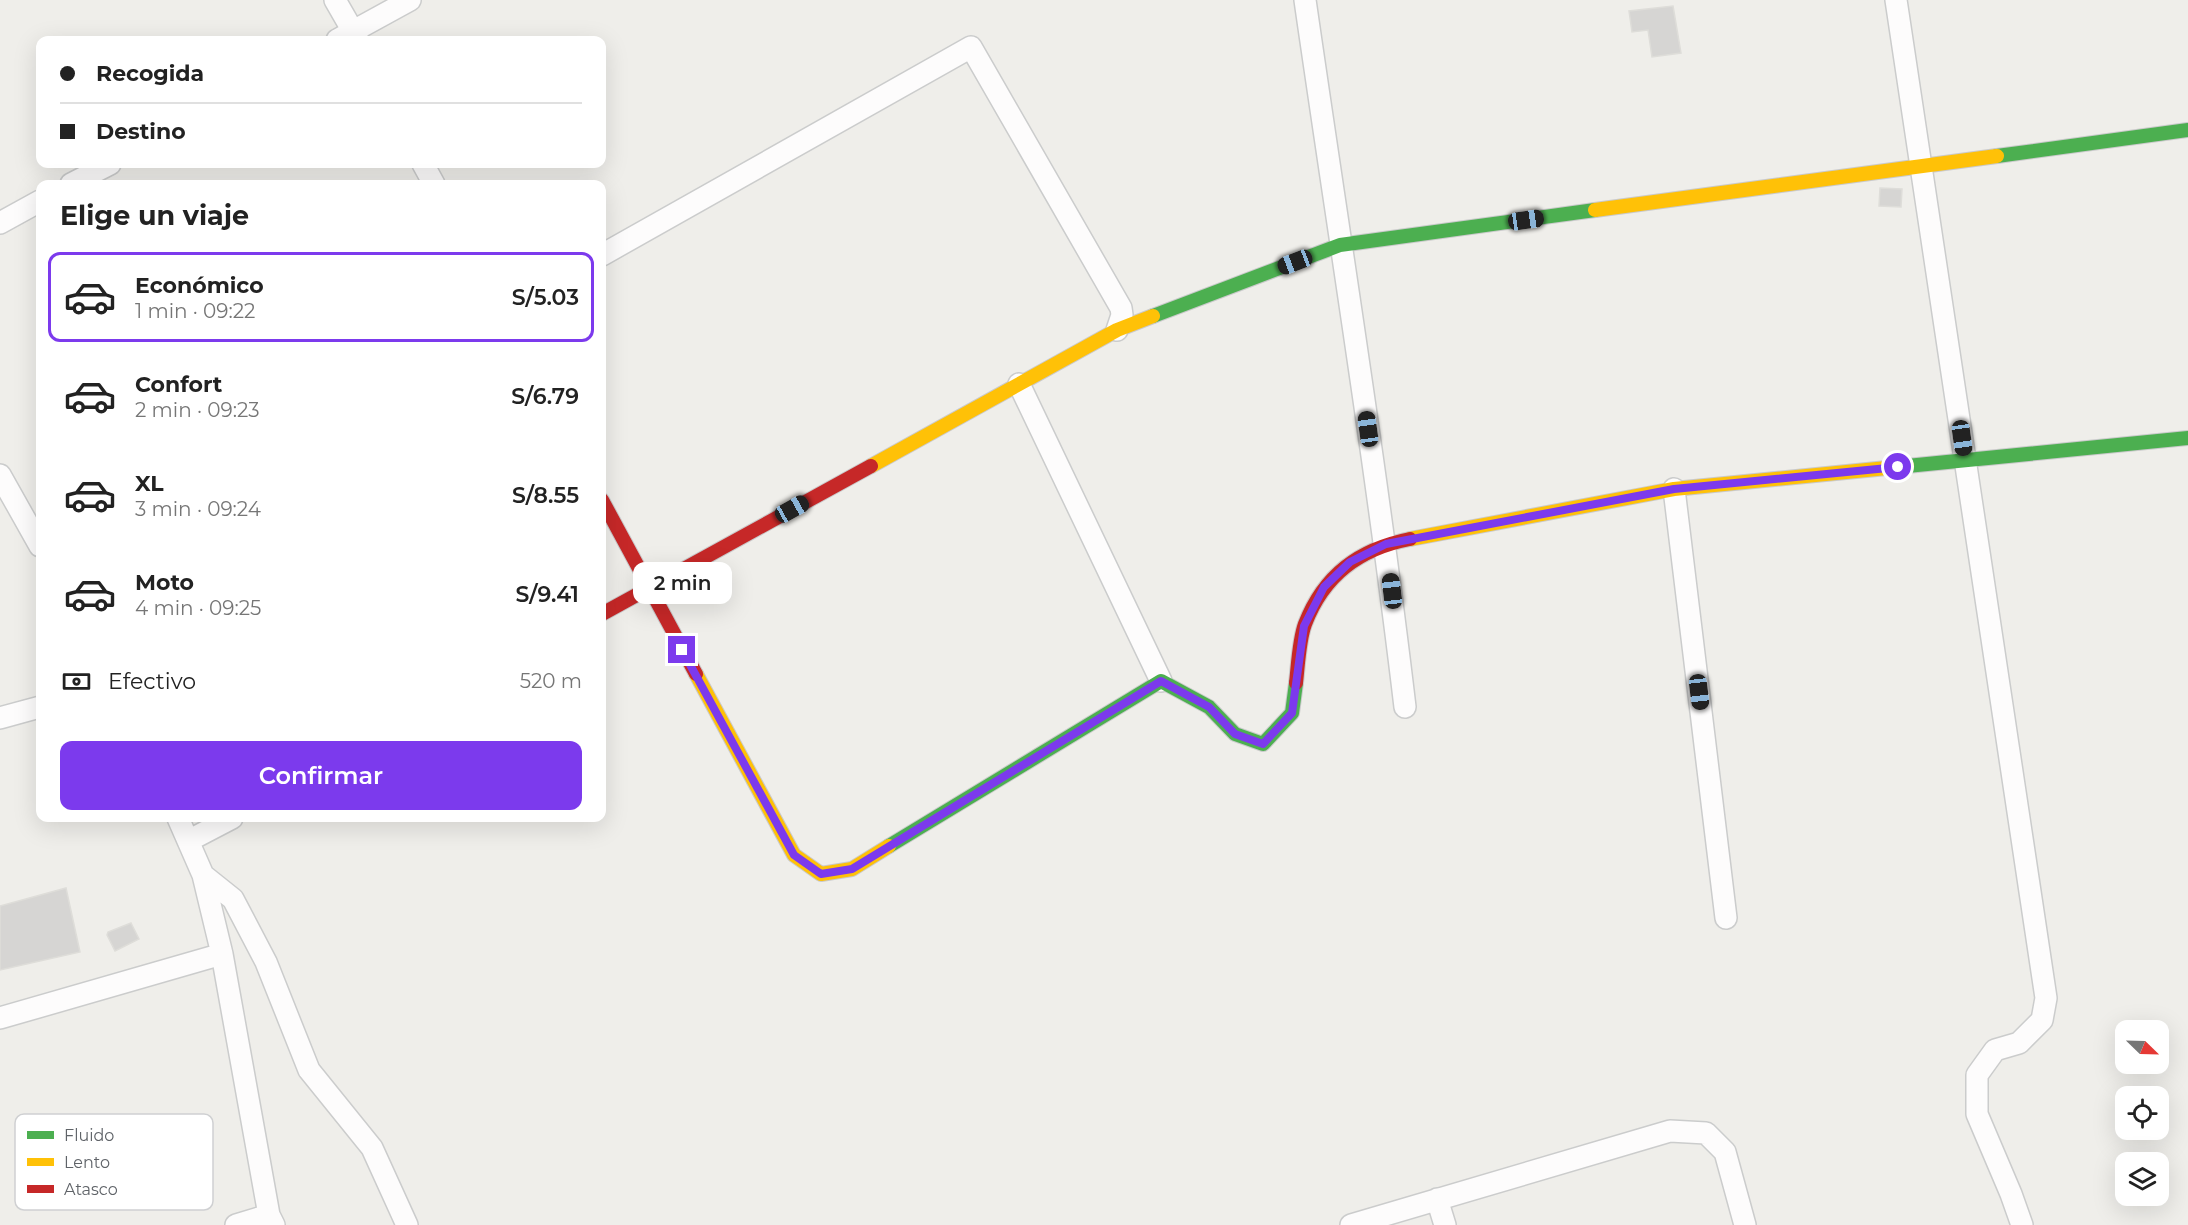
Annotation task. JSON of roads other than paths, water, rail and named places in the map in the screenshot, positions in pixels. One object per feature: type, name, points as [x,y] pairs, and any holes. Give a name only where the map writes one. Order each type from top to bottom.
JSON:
[{"type":"street","points":[[335,0],[349,36]]},
{"type":"street","points":[[353,36],[410,0]]},
{"type":"street","points":[[1305,0],[1386,544],[1405,707]]},
{"type":"street","points":[[1896,0],[2046,998],[2042,1020],[2019,1042],[1995,1050],[1977,1076],[1977,1114],[2022,1225]]},
{"type":"street","points":[[606,253],[971,47],[1121,308],[1122,315],[1118,330]]},
{"type":"street","points":[[606,612],[1118,330],[1340,245],[2188,130]]},
{"type":"street","points":[[79,180],[102,168]]},
{"type":"street","points":[[0,223],[36,203]]},
{"type":"street","points":[[1019,384],[1161,681],[1209,707],[1235,734],[1263,744],[1292,713],[1304,626],[1324,587],[1350,562],[1386,544],[1674,489],[2188,438]]},
{"type":"street","points":[[0,475],[36,539]]},
{"type":"street","points":[[1674,489],[1726,918]]},
{"type":"street","points":[[606,508],[794,855],[821,874],[852,869],[1161,681]]},
{"type":"street","points":[[0,718],[36,707]]},
{"type":"street","points":[[180,822],[203,875],[222,954],[272,1220],[236,1225]]},
{"type":"street","points":[[188,842],[225,822]]},
{"type":"street","points":[[203,875],[232,899],[266,962],[309,1070],[372,1148],[407,1225]]},
{"type":"street","points":[[0,1018],[222,954]]},
{"type":"street","points":[[1351,1225],[1670,1131],[1706,1133],[1725,1152],[1745,1225]]},
{"type":"street","points":[[1437,1200],[1445,1225]]}]
